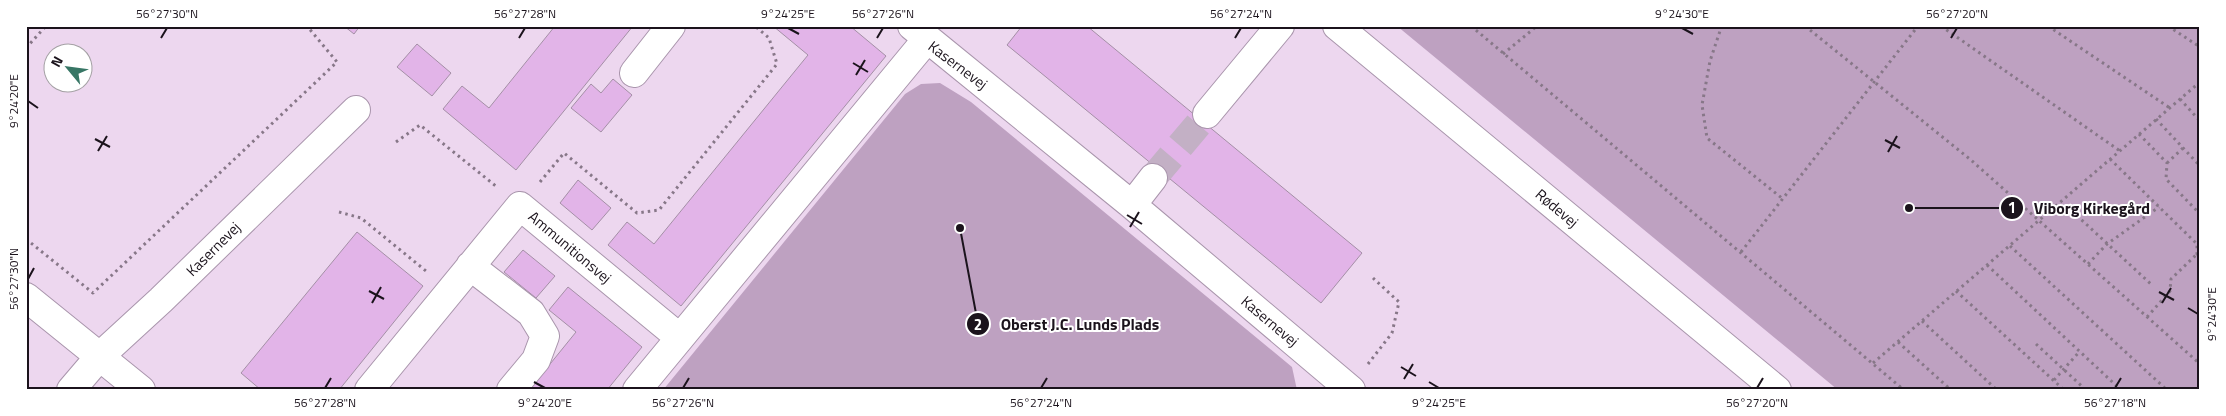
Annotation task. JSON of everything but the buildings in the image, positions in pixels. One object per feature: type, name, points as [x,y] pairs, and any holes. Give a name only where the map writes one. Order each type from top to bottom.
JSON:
[{"type":"street","points":[[634,73],[672,26]]},
{"type":"street","points":[[1207,114],[1280,26]]},
{"type":"street","name":"Rødevej","points":[[1337,26],[1777,390]]},
{"type":"street","name":"Kasernevej","points":[[638,390],[919,32],[1132,205],[1342,387]]},
{"type":"street","name":"Kasernevej","points":[[71,390],[100,356],[161,300],[356,110]]},
{"type":"street","points":[[1132,205],[1153,178]]},
{"type":"street","name":"Ammunitionsvej","points":[[369,390],[520,206],[680,338]]},
{"type":"street","points":[[470,266],[531,313],[545,336],[536,360],[511,390]]},
{"type":"street","points":[[26,297],[141,390]]},
{"type":"path","points":[[26,48],[46,26]]},
{"type":"path","points":[[26,239],[94,293],[336,62],[307,26]]},
{"type":"path","points":[[396,142],[420,125],[520,206],[564,153],[637,213],[659,210],[777,64],[769,38],[755,26]]},
{"type":"path","points":[[1471,26],[1904,390]]},
{"type":"path","points":[[1503,54],[1538,26]]},
{"type":"path","points":[[1717,26],[1720,30],[1710,61],[1702,105],[1706,138],[1783,199]]},
{"type":"path","points":[[1805,26],[1971,160],[2200,364]]},
{"type":"path","points":[[1741,252],[1918,26]]},
{"type":"path","points":[[1941,26],[2120,151]]},
{"type":"path","points":[[2048,26],[2170,108]]},
{"type":"path","points":[[2168,26],[2200,48]]},
{"type":"path","points":[[1873,364],[2200,82]]},
{"type":"path","points":[[2180,99],[2200,121]]},
{"type":"path","points":[[2156,120],[2200,166]]},
{"type":"path","points":[[2139,134],[2167,163]]},
{"type":"path","points":[[2183,148],[2167,163],[2166,179],[2200,214]]},
{"type":"path","points":[[2110,159],[2197,244],[2198,256],[2171,279],[2170,291],[2147,317]]},
{"type":"path","points":[[2088,264],[2107,244],[2160,207]]},
{"type":"path","points":[[2072,211],[2152,286]]},
{"type":"path","points":[[339,212],[361,218],[450,290]]},
{"type":"path","points":[[2010,246],[2168,390]]},
{"type":"path","points":[[1987,265],[2122,390]]},
{"type":"path","points":[[1342,387],[1392,333],[1399,302],[1373,278]]},
{"type":"path","points":[[1956,291],[2064,390]]},
{"type":"path","points":[[1922,321],[1997,390]]},
{"type":"path","points":[[1898,342],[1951,390]]},
{"type":"path","points":[[2036,344],[2086,390]]},
{"type":"path","points":[[2054,380],[2080,351]]},
{"type":"shaded area","points":[[1397,26],[2200,26],[2200,390],[1838,390]]},
{"type":"shaded area","points":[[940,83],[971,102],[1292,367],[1297,390],[663,390],[905,94],[921,84]]},
{"type":"tunnel","points":[[1153,178],[1207,114]]},
{"type":"place","name":"Viborg Kirkegård","points":[[1909,208]]},
{"type":"place","name":"Oberst J.C. Lunds Plads","points":[[960,228]]}]
